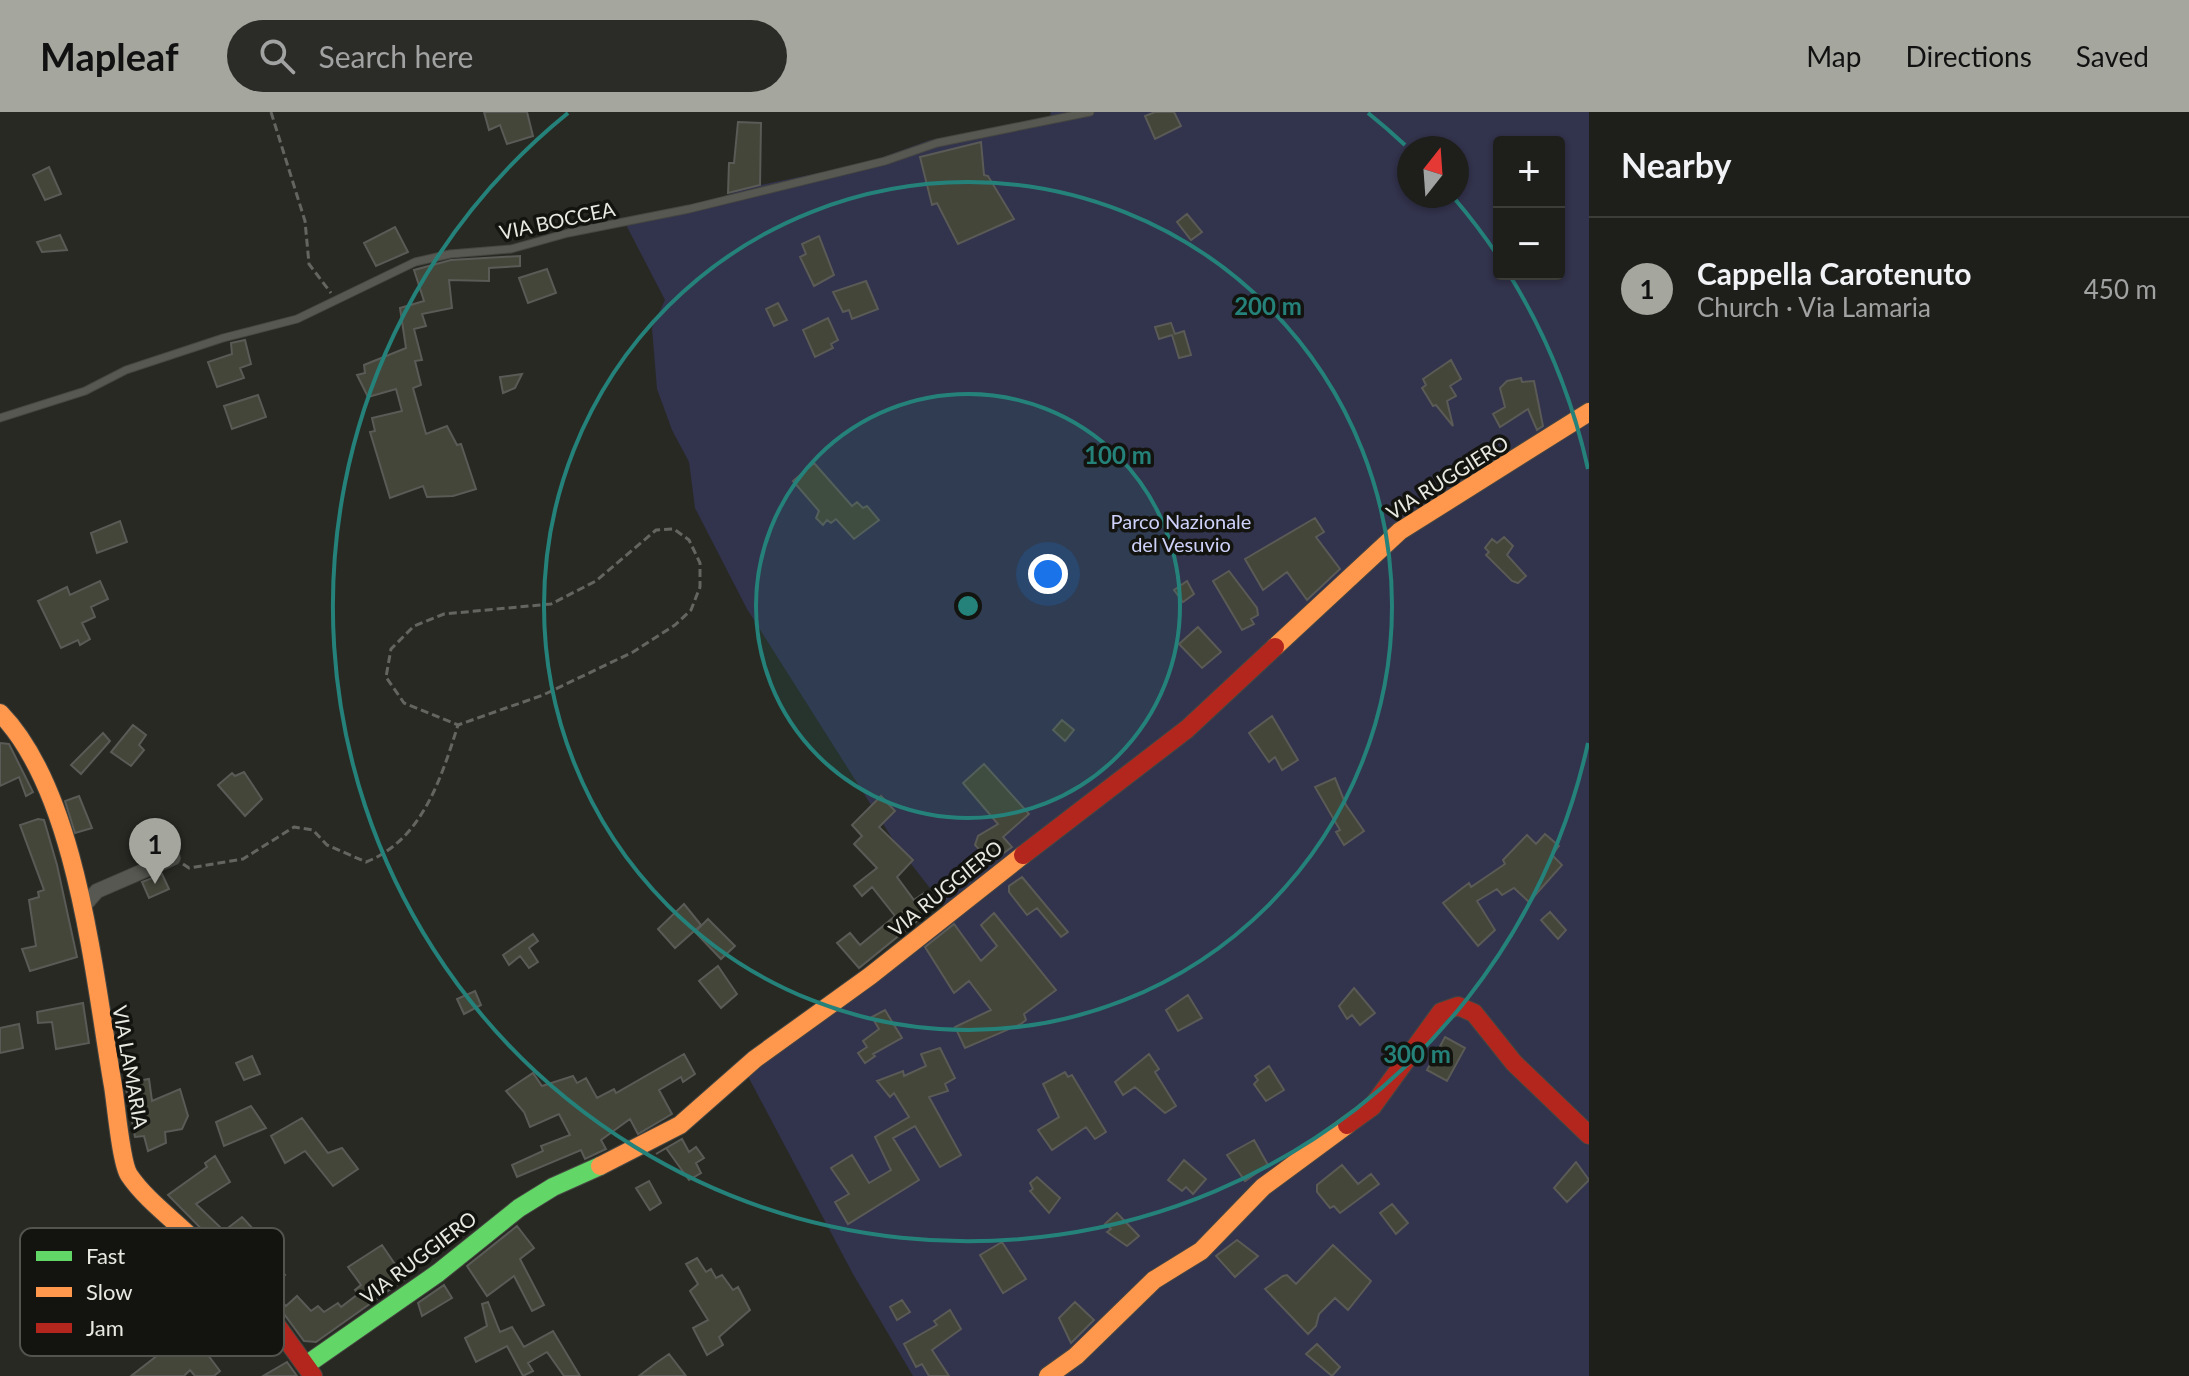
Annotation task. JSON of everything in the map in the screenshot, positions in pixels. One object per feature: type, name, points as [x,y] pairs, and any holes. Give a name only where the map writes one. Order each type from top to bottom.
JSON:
[{"type":"street","name":"VIA RUGGIERO","points":[[309,1371],[519,1208],[553,1187],[640,1148],[680,1125],[755,1059],[870,976],[981,885],[1064,826],[1187,729],[1400,531],[1589,412]]},
{"type":"street","name":"VIA LAMARIA","points":[[0,713],[15,728],[35,763],[71,866],[82,908],[128,1174],[182,1228]]},
{"type":"street","points":[[82,908],[97,891],[173,858]]},
{"type":"street","points":[[1048,1376],[1076,1356],[1154,1280],[1201,1251],[1263,1187],[1372,1107],[1441,1012],[1458,1006],[1474,1013],[1514,1063],[1589,1135]]},
{"type":"street","name":"VIA LAMARIA","points":[[284,1336],[309,1371]]},
{"type":"lane","name":"VIA BOCCEA","points":[[0,418],[85,391],[126,370],[223,338],[297,319],[332,305],[415,262],[459,252],[511,249],[568,233],[689,209],[885,161],[937,143],[1090,112]]},
{"type":"path","points":[[271,112],[305,221],[309,264],[328,286],[332,305]]},
{"type":"path","points":[[674,529],[689,540],[700,563],[700,587],[691,610],[675,625],[633,652],[543,695],[458,725],[404,703],[386,677],[391,649],[414,626],[444,614],[551,604],[596,581],[656,530],[674,529]]},
{"type":"path","points":[[173,858],[189,868],[243,859],[294,827],[313,830],[327,845],[366,862],[388,853],[427,807],[441,780],[458,725]]},
{"type":"green space","name":"Parco Nazionale del Vesuvio","points":[[1051,112],[1589,112],[1589,1376],[913,1376],[853,1274],[742,1065],[947,910],[897,846],[747,609],[695,508],[689,462],[672,430],[657,389],[652,328],[665,300],[623,219],[718,202],[722,197],[746,188],[866,163],[930,140],[1050,118]]},
{"type":"building","points":[[484,112],[527,112],[533,136],[507,144],[500,125],[489,130]]},
{"type":"building","points":[[1155,112],[1174,112],[1181,126],[1155,139],[1145,116]]},
{"type":"building","points":[[738,122],[761,123],[760,185],[728,193],[729,163],[734,163]]},
{"type":"building","points":[[981,142],[984,175],[988,176],[1014,219],[958,244],[937,203],[932,205],[920,157]]},
{"type":"building","points":[[49,167],[61,194],[45,200],[33,175]]},
{"type":"building","points":[[1187,214],[1202,232],[1191,240],[1177,222]]},
{"type":"building","points":[[395,227],[408,252],[376,266],[364,243]]},
{"type":"building","points":[[60,235],[67,250],[42,252],[37,242]]},
{"type":"building","points":[[819,236],[834,275],[814,286],[800,257],[806,254],[802,244]]},
{"type":"building","points":[[520,256],[520,266],[489,268],[489,281],[449,280],[452,308],[422,314],[426,326],[414,329],[422,360],[415,361],[421,385],[413,388],[426,434],[447,426],[457,445],[461,444],[476,489],[453,496],[427,497],[423,486],[390,498],[370,432],[375,431],[372,418],[402,411],[396,389],[368,397],[357,375],[365,373],[364,365],[406,348],[400,308],[424,301],[414,270],[451,260]]},
{"type":"building","points":[[547,269],[556,293],[528,303],[519,278]]},
{"type":"building","points":[[866,281],[878,309],[852,319],[849,310],[843,312],[833,292]]},
{"type":"building","points":[[778,303],[787,320],[774,326],[766,309]]},
{"type":"building","points":[[828,318],[838,340],[831,344],[833,348],[815,357],[803,330]]},
{"type":"building","points":[[1171,323],[1175,334],[1184,331],[1191,355],[1179,358],[1172,335],[1159,339],[1155,327]]},
{"type":"building","points":[[245,340],[251,364],[240,368],[244,378],[217,387],[208,362],[232,354],[231,343]]},
{"type":"building","points":[[1451,360],[1461,379],[1450,386],[1456,396],[1447,401],[1453,426],[1436,405],[1433,406],[1422,388],[1426,385],[1423,379]]},
{"type":"building","points":[[522,374],[515,388],[503,393],[500,377]]},
{"type":"building","points":[[1521,378],[1522,382],[1534,381],[1543,426],[1537,430],[1528,409],[1500,427],[1493,414],[1505,407],[1500,388],[1507,381]]},
{"type":"building","points":[[258,395],[266,417],[232,429],[224,406]]},
{"type":"building","points":[[814,463],[852,506],[857,502],[863,508],[867,506],[879,520],[854,539],[836,519],[831,523],[827,520],[823,525],[816,518],[819,511],[793,481]]},
{"type":"building","points":[[1315,518],[1324,532],[1316,537],[1340,569],[1307,600],[1287,572],[1263,590],[1245,559]]},
{"type":"building","points":[[120,521],[127,542],[97,553],[91,533]]},
{"type":"building","points":[[1504,537],[1513,546],[1507,555],[1526,576],[1518,583],[1512,581],[1486,555],[1489,552],[1485,548],[1492,539],[1497,543]]},
{"type":"building","points":[[1229,571],[1257,608],[1258,615],[1251,619],[1254,624],[1242,630],[1213,581]]},
{"type":"building","points":[[100,581],[108,599],[91,607],[95,617],[82,623],[90,639],[80,645],[78,640],[61,648],[38,601],[67,587],[70,595]]},
{"type":"building","points":[[1187,581],[1194,594],[1183,602],[1174,590]]},
{"type":"building","points":[[1198,627],[1221,652],[1202,668],[1179,644]]},
{"type":"building","points":[[1272,716],[1298,760],[1282,770],[1275,757],[1269,762],[1249,733]]},
{"type":"building","points":[[1062,720],[1074,730],[1065,741],[1053,730]]},
{"type":"building","points":[[133,725],[146,735],[139,745],[144,750],[131,766],[111,752]]},
{"type":"building","points":[[103,733],[110,741],[81,774],[71,765]]},
{"type":"building","points":[[0,743],[9,744],[33,792],[26,796],[19,777],[0,786]]},
{"type":"building","points":[[984,764],[1029,814],[1003,837],[1012,847],[991,862],[975,845],[978,836],[998,824],[963,783]]},
{"type":"building","points":[[244,772],[262,799],[245,816],[218,785],[232,773],[235,776]]},
{"type":"building","points":[[1335,778],[1346,805],[1364,831],[1344,845],[1336,832],[1340,830],[1315,787]]},
{"type":"building","points":[[79,796],[92,828],[75,833],[65,801]]},
{"type":"building","points":[[881,796],[895,811],[879,827],[913,860],[897,877],[914,900],[924,893],[931,901],[935,898],[939,903],[859,968],[837,943],[850,933],[860,945],[895,916],[872,887],[862,896],[854,886],[877,868],[854,844],[862,836],[852,825]]},
{"type":"building","points":[[44,820],[57,865],[77,957],[30,971],[22,949],[36,946],[29,900],[39,897],[38,892],[44,890],[20,825]]},
{"type":"building","points":[[1545,834],[1559,846],[1552,855],[1562,865],[1529,902],[1514,888],[1502,895],[1497,889],[1477,901],[1495,930],[1478,946],[1443,903],[1469,883],[1471,887],[1505,864],[1503,860],[1527,835],[1536,844]]},
{"type":"building","points":[[162,874],[169,889],[149,898],[142,882]]},
{"type":"building","points":[[1022,877],[1068,932],[1061,937],[1037,908],[1027,915],[1009,892],[1009,886]]},
{"type":"building","points":[[684,904],[701,925],[675,948],[658,929]]},
{"type":"building","points":[[1550,912],[1566,930],[1558,939],[1541,920]]},
{"type":"building","points":[[994,913],[1056,990],[1024,1014],[1026,1020],[1021,1024],[965,1048],[955,1027],[991,1010],[969,981],[954,993],[925,947],[954,924],[981,961],[997,946],[981,925]]},
{"type":"building","points":[[708,919],[735,946],[721,959],[695,932]]},
{"type":"building","points":[[533,934],[538,941],[529,948],[538,962],[529,968],[520,956],[509,965],[503,955]]},
{"type":"building","points":[[718,966],[737,994],[721,1008],[699,981]]},
{"type":"building","points":[[1354,988],[1375,1013],[1360,1025],[1352,1015],[1347,1019],[1339,1006]]},
{"type":"building","points":[[475,991],[481,1005],[464,1014],[457,999]]},
{"type":"building","points":[[1188,995],[1202,1018],[1178,1031],[1166,1010]]},
{"type":"building","points":[[83,1003],[89,1043],[56,1049],[52,1022],[38,1023],[37,1012]]},
{"type":"building","points":[[885,1010],[902,1038],[873,1054],[875,1056],[865,1063],[858,1053],[867,1047],[863,1041],[879,1029],[872,1017]]},
{"type":"building","points":[[19,1024],[23,1048],[0,1053],[0,1028]]},
{"type":"building","points":[[1445,1037],[1465,1048],[1447,1081],[1427,1070]]},
{"type":"building","points":[[940,1048],[955,1078],[945,1084],[948,1091],[929,1097],[961,1155],[940,1167],[915,1126],[893,1138],[919,1180],[848,1224],[835,1202],[849,1194],[831,1168],[852,1155],[869,1183],[891,1170],[875,1137],[909,1117],[894,1093],[890,1097],[877,1081],[903,1071],[904,1076],[926,1066],[921,1054]]},
{"type":"building","points":[[684,1054],[695,1074],[683,1082],[681,1077],[659,1090],[672,1114],[638,1134],[630,1119],[601,1140],[606,1149],[585,1159],[581,1150],[517,1177],[512,1165],[543,1151],[541,1146],[570,1135],[559,1114],[530,1127],[524,1112],[506,1091],[533,1073],[542,1086],[573,1076],[577,1083],[586,1078],[597,1098],[614,1089],[616,1093]]},
{"type":"building","points":[[1149,1054],[1159,1069],[1155,1072],[1176,1106],[1165,1113],[1135,1087],[1123,1095],[1115,1082]]},
{"type":"building","points":[[252,1056],[260,1074],[244,1080],[236,1063]]},
{"type":"building","points":[[1269,1066],[1284,1090],[1266,1101],[1254,1084],[1258,1080],[1255,1076]]},
{"type":"building","points":[[1065,1072],[1068,1077],[1072,1075],[1106,1132],[1095,1139],[1086,1127],[1052,1150],[1038,1130],[1059,1117],[1043,1084]]},
{"type":"building","points":[[149,1079],[152,1101],[180,1089],[188,1116],[182,1129],[165,1132],[166,1143],[148,1151],[144,1136],[135,1137],[125,1083]]},
{"type":"building","points":[[251,1106],[266,1128],[224,1146],[216,1122]]},
{"type":"building","points":[[302,1118],[328,1153],[342,1148],[358,1169],[333,1186],[305,1151],[285,1163],[271,1136]]},
{"type":"building","points":[[682,1139],[689,1152],[696,1147],[704,1158],[696,1163],[701,1173],[689,1180],[666,1148]]},
{"type":"building","points":[[1254,1140],[1268,1165],[1245,1181],[1227,1155]]},
{"type":"building","points":[[215,1156],[230,1182],[196,1204],[221,1228],[200,1228],[168,1195],[207,1167],[205,1163]]},
{"type":"building","points":[[1184,1160],[1206,1179],[1193,1194],[1186,1187],[1182,1191],[1168,1180]]},
{"type":"building","points":[[1576,1162],[1589,1180],[1567,1202],[1554,1188]]},
{"type":"building","points":[[1342,1165],[1358,1184],[1371,1174],[1379,1184],[1340,1213],[1334,1206],[1330,1208],[1317,1192],[1317,1185]]},
{"type":"building","points":[[1037,1177],[1060,1198],[1049,1213],[1030,1191],[1033,1189],[1030,1183]]},
{"type":"building","points":[[649,1181],[661,1203],[650,1210],[636,1188]]},
{"type":"building","points":[[1392,1204],[1408,1223],[1396,1234],[1380,1213]]},
{"type":"building","points":[[1117,1213],[1139,1236],[1127,1246],[1107,1232],[1111,1229],[1105,1224]]},
{"type":"building","points":[[242,1217],[252,1228],[228,1228]]},
{"type":"building","points":[[517,1226],[534,1248],[520,1259],[544,1305],[532,1311],[514,1276],[487,1296],[467,1266]]},
{"type":"building","points":[[1237,1240],[1258,1256],[1235,1277],[1216,1256]]},
{"type":"building","points":[[1002,1242],[1026,1279],[1003,1293],[980,1255]]},
{"type":"building","points":[[382,1245],[405,1279],[316,1342],[304,1341],[284,1314],[284,1304],[286,1306],[297,1296],[311,1311],[318,1306],[324,1312],[338,1303],[341,1307],[358,1294],[355,1290],[361,1285],[348,1267]]},
{"type":"building","points":[[1333,1245],[1371,1281],[1348,1310],[1335,1298],[1319,1314],[1316,1326],[1308,1334],[1265,1289],[1287,1275],[1296,1284]]},
{"type":"building","points":[[697,1258],[706,1272],[711,1269],[716,1278],[722,1275],[733,1290],[738,1287],[750,1310],[719,1337],[723,1345],[707,1355],[693,1328],[708,1320],[690,1291],[698,1284],[686,1264]]},
{"type":"building","points":[[444,1285],[452,1298],[422,1316],[418,1303]]},
{"type":"building","points":[[902,1300],[910,1312],[897,1320],[890,1307]]},
{"type":"building","points":[[488,1302],[500,1332],[512,1327],[524,1347],[553,1331],[580,1376],[564,1376],[547,1352],[528,1363],[533,1371],[523,1376],[507,1346],[476,1362],[465,1338],[487,1326],[482,1304]]},
{"type":"building","points":[[1075,1302],[1094,1320],[1071,1343],[1059,1318]]},
{"type":"building","points":[[950,1310],[961,1329],[932,1350],[949,1376],[929,1376],[922,1364],[916,1367],[904,1344],[937,1325],[934,1321]]},
{"type":"building","points":[[1317,1344],[1340,1367],[1332,1376],[1306,1354]]},
{"type":"building","points":[[669,1354],[686,1376],[639,1376],[656,1363]]},
{"type":"building","points":[[157,1356],[209,1356],[220,1371],[214,1376],[195,1376],[190,1370],[184,1376],[131,1376]]},
{"type":"building","points":[[287,1362],[297,1376],[263,1376]]},
{"type":"traffic: fast","points":[[306,1365],[438,1273],[519,1208],[553,1187],[600,1166]]},
{"type":"traffic: slow","points":[[1275,647],[1400,531],[1589,412]]},
{"type":"traffic: slow","points":[[0,713],[26,748],[48,790],[65,838],[89,942],[126,1168],[143,1192],[181,1228]]},
{"type":"traffic: slow","points":[[600,1166],[680,1125],[755,1059],[870,976],[1023,855]]},
{"type":"traffic: slow","points":[[1048,1376],[1076,1356],[1154,1280],[1201,1251],[1263,1187],[1347,1125]]},
{"type":"traffic: jam","points":[[1023,855],[1187,729],[1275,647]]},
{"type":"traffic: jam","points":[[1347,1125],[1372,1107],[1441,1012],[1458,1006],[1474,1013],[1514,1063],[1589,1135]]},
{"type":"traffic: jam","points":[[284,1336],[313,1376]]},
{"type":"place","name":"Cappella Carotenuto","points":[[155,884]]}]
